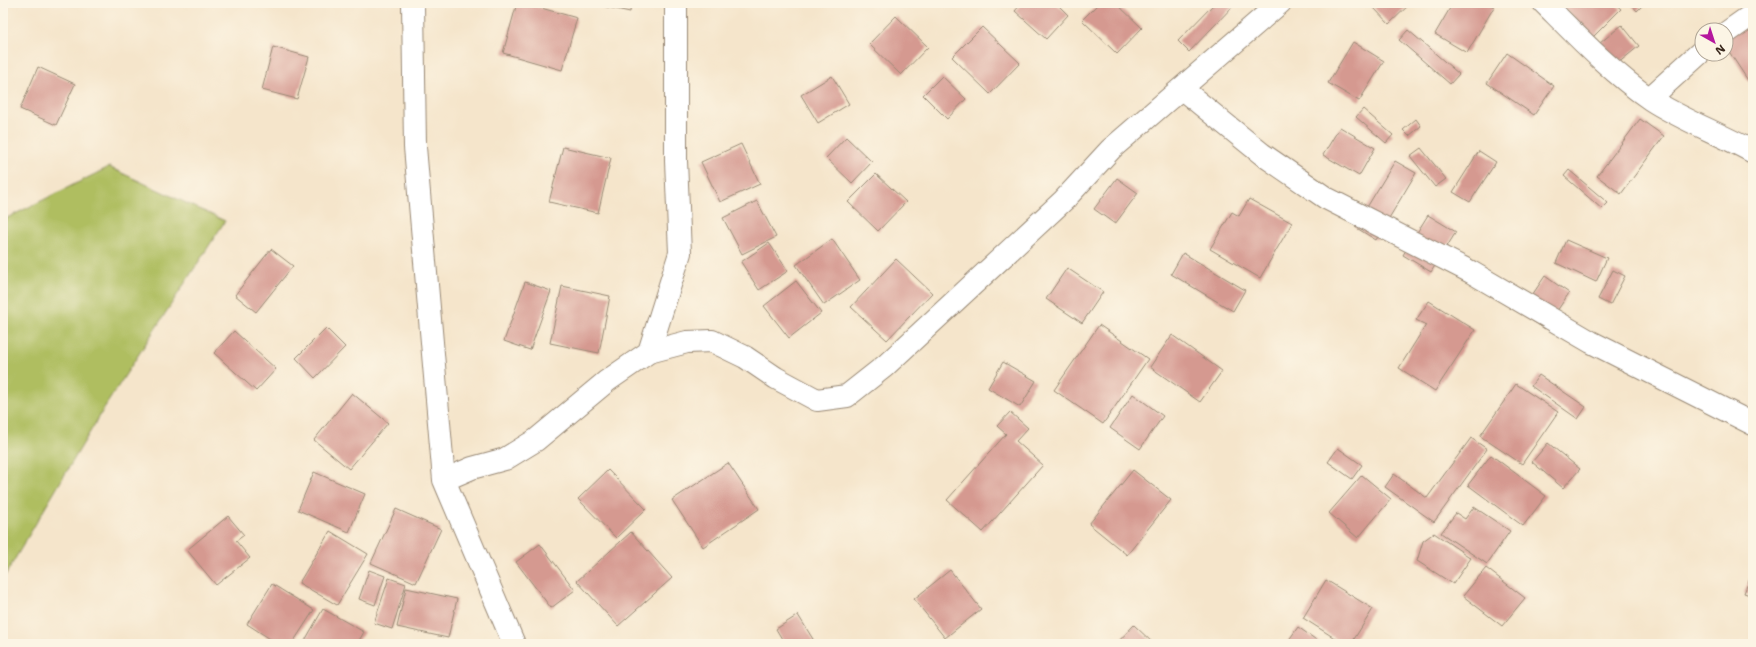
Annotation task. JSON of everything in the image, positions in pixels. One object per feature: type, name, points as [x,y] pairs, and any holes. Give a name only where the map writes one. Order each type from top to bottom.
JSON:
[{"type":"street","points":[[413,3],[415,147],[444,480],[514,644]]},
{"type":"street","points":[[650,352],[680,253],[676,161],[676,3]]},
{"type":"street","points":[[444,480],[472,468],[505,459],[536,440],[607,381],[650,352],[687,342],[712,341],[745,357],[776,378],[817,400],[847,396],[884,366],[1064,200],[1111,149],[1182,90],[1280,3]]},
{"type":"street","points":[[1544,3],[1611,67],[1650,98],[1700,126],[1753,152]]},
{"type":"street","points":[[1734,27],[1753,14]]},
{"type":"street","points":[[1650,98],[1694,57]]},
{"type":"street","points":[[1182,90],[1262,154],[1326,198],[1471,272],[1591,342],[1753,424]]},
{"type":"green space","points":[[109,167],[225,221],[106,405],[3,579],[3,220]]},
{"type":"building","points":[[517,3],[523,3],[577,18],[562,70],[503,53]]},
{"type":"building","points":[[588,3],[631,3],[630,12]]},
{"type":"building","points":[[1022,3],[1056,3],[1068,15],[1046,39],[1015,11]]},
{"type":"building","points":[[1099,3],[1116,3],[1142,28],[1117,54],[1082,20]]},
{"type":"building","points":[[1215,3],[1236,3],[1189,52],[1178,41]]},
{"type":"building","points":[[1380,3],[1411,3],[1389,24],[1374,8]]},
{"type":"building","points":[[1453,3],[1487,3],[1494,7],[1467,53],[1435,34]]},
{"type":"building","points":[[1560,3],[1614,3],[1621,9],[1593,37]]},
{"type":"building","points":[[1630,3],[1645,3],[1637,11]]},
{"type":"building","points":[[1741,13],[1753,32],[1753,88],[1734,59],[1734,22],[1727,22]]},
{"type":"building","points":[[896,16],[928,47],[901,75],[869,44]]},
{"type":"building","points":[[1622,25],[1639,46],[1617,64],[1600,43]]},
{"type":"building","points":[[982,27],[1020,63],[990,94],[952,57]]},
{"type":"building","points":[[1408,30],[1459,74],[1450,84],[1399,40]]},
{"type":"building","points":[[1353,42],[1384,61],[1359,101],[1328,83]]},
{"type":"building","points":[[273,47],[309,57],[297,99],[262,90]]},
{"type":"building","points":[[1507,53],[1554,86],[1534,115],[1487,83]]},
{"type":"building","points":[[38,67],[75,84],[56,125],[20,109]]},
{"type":"building","points":[[832,76],[849,104],[818,123],[801,95]]},
{"type":"building","points":[[942,76],[966,99],[947,119],[923,95]]},
{"type":"building","points":[[1363,109],[1393,135],[1386,143],[1356,117]]},
{"type":"building","points":[[1416,119],[1421,126],[1409,136],[1403,130]]},
{"type":"building","points":[[1640,119],[1664,136],[1621,194],[1597,176]]},
{"type":"building","points":[[1340,127],[1375,148],[1359,176],[1323,155]]},
{"type":"building","points":[[846,137],[872,162],[852,183],[826,158]]},
{"type":"building","points":[[741,144],[760,184],[720,202],[701,162]]},
{"type":"building","points":[[563,147],[611,158],[598,213],[549,202]]},
{"type":"building","points":[[1421,148],[1446,179],[1435,187],[1410,156]]},
{"type":"building","points":[[1479,151],[1496,162],[1470,202],[1453,192]]},
{"type":"building","points":[[1395,161],[1416,173],[1376,240],[1355,227]]},
{"type":"building","points":[[1569,170],[1608,203],[1602,209],[1564,176]]},
{"type":"building","points":[[876,174],[906,202],[878,231],[848,202]]},
{"type":"building","points":[[1117,178],[1138,193],[1115,224],[1094,209]]},
{"type":"building","points":[[1249,199],[1292,223],[1260,278],[1210,249],[1232,212],[1239,216]]},
{"type":"building","points":[[757,201],[776,237],[742,254],[723,218]]},
{"type":"building","points":[[1428,215],[1456,232],[1431,272],[1403,255]]},
{"type":"building","points":[[832,239],[860,280],[824,305],[796,265]]},
{"type":"building","points":[[1566,240],[1607,258],[1596,282],[1556,263]]},
{"type":"building","points":[[769,243],[788,271],[759,290],[741,262]]},
{"type":"building","points":[[271,249],[293,266],[256,312],[235,295]]},
{"type":"building","points":[[1183,253],[1245,290],[1233,311],[1171,274]]},
{"type":"building","points":[[896,259],[932,293],[887,340],[851,307]]},
{"type":"building","points":[[1067,268],[1103,292],[1082,323],[1046,299]]},
{"type":"building","points":[[1613,270],[1625,276],[1610,305],[1598,299]]},
{"type":"building","points":[[1545,276],[1569,293],[1545,329],[1520,313]]},
{"type":"building","points":[[796,281],[821,313],[789,338],[764,306]]},
{"type":"building","points":[[525,282],[551,291],[530,350],[504,341]]},
{"type":"building","points":[[562,286],[610,296],[599,353],[550,343]]},
{"type":"building","points":[[1429,301],[1475,330],[1435,391],[1399,368],[1426,325],[1416,320]]},
{"type":"building","points":[[1099,325],[1148,359],[1103,424],[1054,390]]},
{"type":"building","points":[[326,328],[345,347],[315,378],[296,358]]},
{"type":"building","points":[[234,331],[276,369],[256,391],[214,353]]},
{"type":"building","points":[[1172,335],[1222,371],[1200,402],[1150,367]]},
{"type":"building","points":[[1003,362],[1036,381],[1020,407],[988,388]]},
{"type":"building","points":[[1539,375],[1586,407],[1578,419],[1531,386]]},
{"type":"building","points":[[1516,384],[1558,412],[1522,464],[1480,436]]},
{"type":"building","points":[[352,393],[388,423],[349,469],[314,440]]},
{"type":"building","points":[[1133,394],[1163,416],[1140,449],[1110,428]]},
{"type":"building","points":[[1010,412],[1028,428],[1016,441],[1043,465],[983,532],[947,500],[1006,434],[997,426]]},
{"type":"building","points":[[1471,438],[1487,449],[1434,522],[1385,487],[1394,474],[1427,498]]},
{"type":"building","points":[[1548,443],[1580,469],[1563,488],[1532,462]]},
{"type":"building","points":[[1338,448],[1362,465],[1352,479],[1328,462]]},
{"type":"building","points":[[1491,455],[1546,496],[1523,526],[1468,485]]},
{"type":"building","points":[[728,463],[759,509],[703,547],[672,500]]},
{"type":"building","points":[[608,470],[646,509],[616,538],[578,499]]},
{"type":"building","points":[[1133,470],[1171,500],[1127,555],[1089,524]]},
{"type":"building","points":[[314,472],[365,494],[349,532],[298,510]]},
{"type":"building","points":[[1362,475],[1391,499],[1358,538],[1329,513]]},
{"type":"building","points":[[1474,507],[1510,531],[1487,564],[1441,533],[1456,513],[1465,519]]},
{"type":"building","points":[[396,509],[441,529],[416,583],[371,563]]},
{"type":"building","points":[[228,516],[244,535],[236,541],[250,558],[216,585],[187,550]]},
{"type":"building","points":[[330,531],[368,554],[337,605],[299,583]]},
{"type":"building","points":[[631,532],[672,578],[618,626],[577,581]]},
{"type":"building","points":[[1434,533],[1471,558],[1453,584],[1417,561],[1423,541]]},
{"type":"building","points":[[540,544],[575,590],[551,608],[516,562]]},
{"type":"building","points":[[1486,568],[1525,598],[1502,626],[1463,596]]},
{"type":"building","points":[[369,570],[385,576],[375,605],[359,599]]},
{"type":"building","points":[[950,570],[981,609],[945,638],[914,599]]},
{"type":"building","points":[[1753,571],[1753,596],[1744,593]]},
{"type":"building","points":[[389,578],[406,584],[392,629],[374,623]]},
{"type":"building","points":[[1326,580],[1373,609],[1351,644],[1344,644],[1303,618]]},
{"type":"building","points":[[272,584],[314,610],[292,644],[278,644],[247,624]]},
{"type":"building","points":[[406,588],[457,599],[448,638],[397,627]]},
{"type":"building","points":[[323,609],[364,632],[357,644],[303,644]]},
{"type":"building","points":[[798,615],[816,644],[785,644],[776,629]]},
{"type":"building","points":[[1134,625],[1154,644],[1116,644]]},
{"type":"building","points":[[1298,627],[1322,644],[1286,644]]}]
